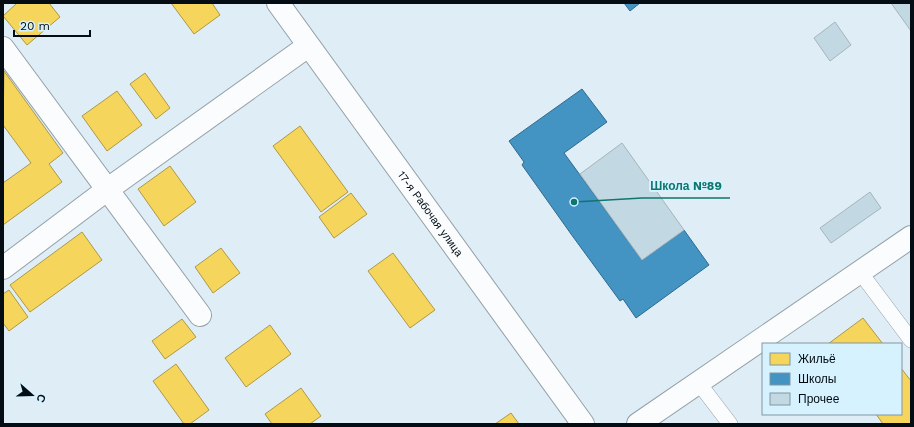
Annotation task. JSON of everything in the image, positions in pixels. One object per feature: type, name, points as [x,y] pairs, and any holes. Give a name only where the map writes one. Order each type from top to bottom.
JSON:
[{"type":"street","name":"17-я Рабочая улица","points":[[278,3],[583,424]]},
{"type":"street","points":[[3,268],[108,189],[308,46]]},
{"type":"street","points":[[3,48],[200,315]]},
{"type":"street","points":[[638,424],[911,237]]},
{"type":"lane","points":[[860,272],[911,340]]},
{"type":"lane","points":[[698,382],[730,424]]},
{"type":"building: Жильё","points":[[17,3],[49,3],[60,17],[27,45],[3,16]]},
{"type":"building: Жильё","points":[[171,3],[212,3],[220,15],[194,34]]},
{"type":"building: Жильё","points":[[4,71],[63,153],[49,164],[62,182],[3,225],[3,183],[31,163],[3,125]]},
{"type":"building: Жильё","points":[[145,73],[170,108],[156,119],[130,84]]},
{"type":"building: Жильё","points":[[117,91],[142,125],[107,151],[82,116]]},
{"type":"building: Жильё","points":[[300,126],[348,192],[321,212],[273,146]]},
{"type":"building: Жильё","points":[[170,166],[196,202],[164,226],[138,189]]},
{"type":"building: Жильё","points":[[351,193],[367,214],[334,238],[319,217]]},
{"type":"building: Жильё","points":[[82,232],[102,260],[30,312],[10,285]]},
{"type":"building: Жильё","points":[[221,248],[240,273],[213,293],[195,267]]},
{"type":"building: Жильё","points":[[393,253],[435,310],[410,328],[368,271]]},
{"type":"building: Жильё","points":[[9,290],[28,317],[9,331],[3,323],[3,294]]},
{"type":"building: Жильё","points":[[863,318],[882,343],[829,343]]},
{"type":"building: Жильё","points":[[182,319],[196,337],[165,359],[152,341]]},
{"type":"building: Жильё","points":[[270,325],[291,354],[246,387],[225,358]]},
{"type":"building: Жильё","points":[[176,364],[209,410],[190,424],[184,424],[153,381]]},
{"type":"building: Жильё","points":[[902,369],[911,381],[911,424],[883,424],[877,415],[902,415]]},
{"type":"building: Жильё","points":[[301,388],[321,416],[310,424],[272,424],[265,414]]},
{"type":"building: Жильё","points":[[511,413],[519,424],[495,424]]},
{"type":"building: Школы","points":[[624,3],[640,3],[630,11]]},
{"type":"building: Школы","points":[[582,89],[607,122],[564,153],[642,260],[684,230],[709,265],[636,318],[623,299],[620,301],[571,234],[522,165],[524,162],[509,141]]},
{"type":"building: Прочее","points":[[891,3],[911,3],[911,31]]},
{"type":"building: Прочее","points":[[835,22],[851,45],[830,61],[814,38]]},
{"type":"building: Прочее","points":[[622,143],[684,230],[642,260],[580,174]]},
{"type":"building: Прочее","points":[[870,192],[881,208],[831,243],[820,228]]},
{"type":"place","name":"Школа №89","points":[[574,202]]}]
